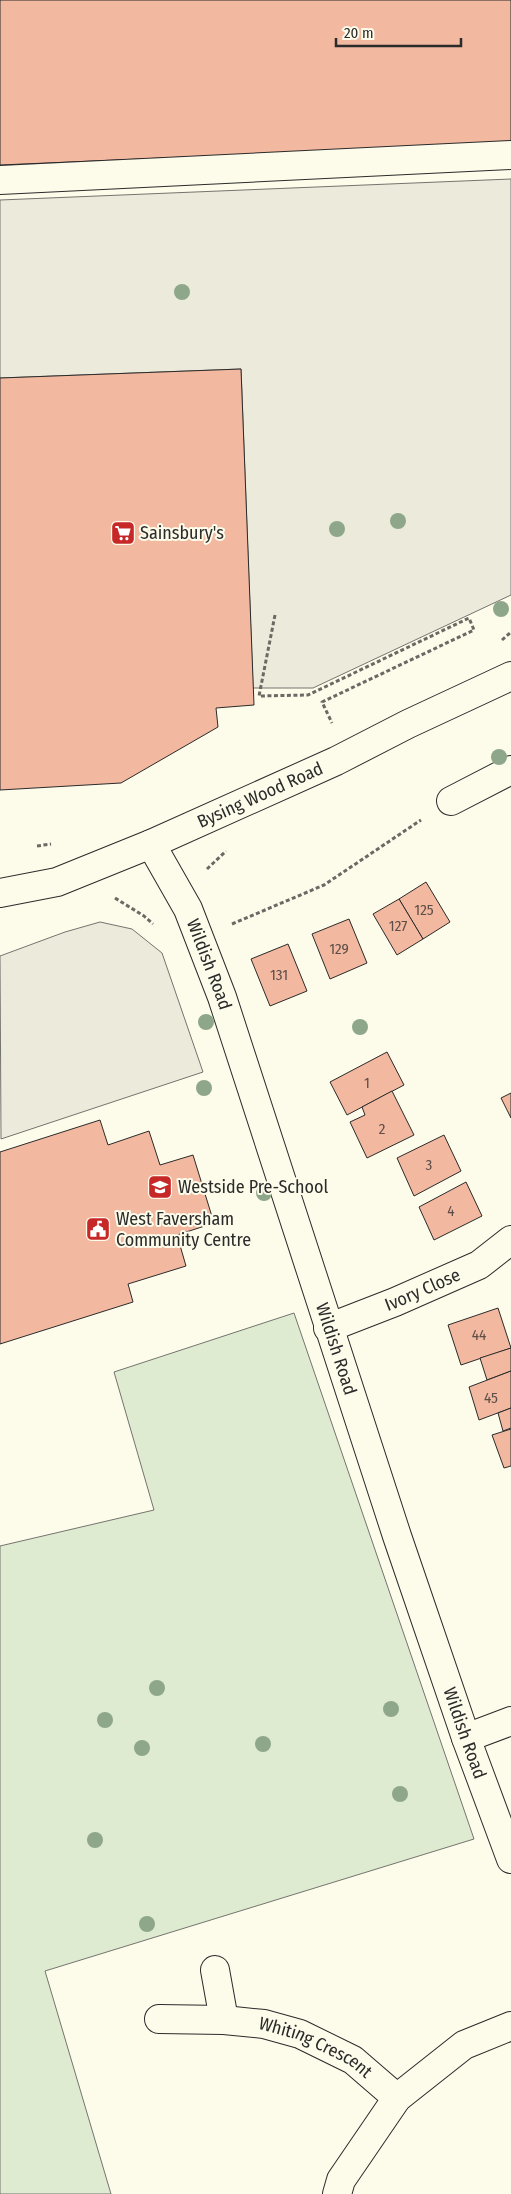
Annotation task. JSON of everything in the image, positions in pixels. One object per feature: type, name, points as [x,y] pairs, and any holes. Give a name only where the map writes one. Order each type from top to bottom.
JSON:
[{"type":"street","points":[[0,180],[511,155]]},
{"type":"street","name":"Bysing Wood Road","points":[[0,893],[57,882],[151,844],[336,761],[408,724],[511,676]]},
{"type":"street","points":[[451,801],[511,770]]},
{"type":"street","name":"Wildish Road","points":[[151,844],[188,909],[222,997],[328,1328],[466,1738],[511,1859]]},
{"type":"street","name":"Ivory Close","points":[[328,1328],[395,1302],[479,1265],[511,1240]]},
{"type":"street","points":[[466,1738],[511,1721]]},
{"type":"street","points":[[215,1970],[224,2020]]},
{"type":"street","name":"Whiting Crescent","points":[[159,2020],[224,2020],[264,2024],[300,2034],[353,2060],[396,2098]]},
{"type":"street","points":[[336,2194],[341,2180],[396,2098],[464,2045],[511,2026]]},
{"type":"path","points":[[274,615],[259,696],[308,695],[470,618],[474,630],[322,702],[333,726]]},
{"type":"path","points":[[114,897],[144,916],[172,942],[198,938],[324,885],[451,801]]},
{"type":"path","points":[[204,872],[229,848]]},
{"type":"green space","points":[[294,1313],[474,1839],[45,1971],[111,2194],[0,2194],[0,1546],[154,1510],[114,1372]]},
{"type":"shaded area","points":[[511,179],[511,595],[313,688],[253,688],[241,369],[0,378],[0,200]]},
{"type":"shaded area","points":[[100,922],[132,929],[162,953],[203,1072],[1,1139],[0,956],[65,932]]},
{"type":"building","points":[[0,0],[511,0],[511,143],[0,165]]},
{"type":"building","name":"Sainsbury's","points":[[241,369],[254,705],[216,708],[218,727],[121,783],[0,790],[0,378]]},
{"type":"building","points":[[426,882],[450,922],[423,939],[399,899]]},
{"type":"building","points":[[399,899],[423,939],[397,955],[373,914]]},
{"type":"building","points":[[349,919],[367,963],[330,979],[312,934]]},
{"type":"building","points":[[288,944],[307,991],[270,1006],[251,959]]},
{"type":"building","points":[[387,1052],[404,1085],[347,1115],[330,1082]]},
{"type":"building","points":[[392,1091],[414,1135],[367,1158],[350,1122],[365,1115],[362,1107]]},
{"type":"building","points":[[511,1093],[511,1118],[501,1098]]},
{"type":"building","name":"West Faversham Community Centre","points":[[100,1120],[108,1145],[149,1131],[160,1165],[193,1155],[214,1223],[177,1235],[186,1266],[128,1284],[133,1302],[0,1344],[0,1152]]},
{"type":"building","points":[[444,1135],[461,1171],[414,1196],[397,1158]]},
{"type":"building","points":[[466,1182],[482,1216],[434,1240],[419,1207]]},
{"type":"building","points":[[498,1308],[511,1348],[461,1365],[448,1325]]},
{"type":"building","points":[[511,1348],[511,1371],[487,1380],[480,1358]]},
{"type":"building","points":[[511,1371],[511,1408],[479,1420],[469,1387]]},
{"type":"building","points":[[511,1408],[511,1428],[503,1431],[498,1413]]},
{"type":"building","points":[[511,1429],[511,1466],[504,1468],[492,1435]]},
{"type":"place","name":"Sainsbury's","points":[[123,533]]},
{"type":"place","name":"Westside Pre-School","points":[[160,1187]]},
{"type":"place","name":"West Faversham Community Centre","points":[[98,1229]]}]
